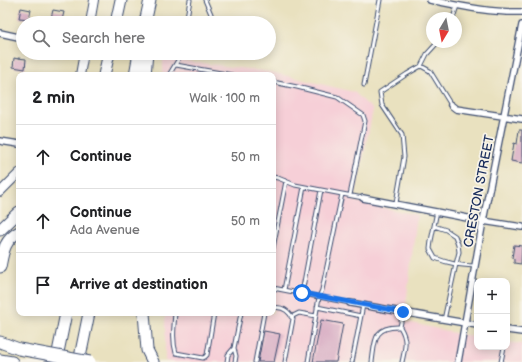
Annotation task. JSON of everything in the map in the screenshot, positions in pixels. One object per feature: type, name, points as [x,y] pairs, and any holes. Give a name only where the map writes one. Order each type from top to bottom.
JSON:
[{"type":"highway","points":[[118,16],[121,0]]},
{"type":"highway","points":[[123,16],[126,0]]},
{"type":"highway","points":[[147,16],[151,0]]},
{"type":"highway","points":[[150,16],[151,0]]},
{"type":"highway","points":[[105,72],[107,60]]},
{"type":"highway","points":[[112,72],[114,60]]},
{"type":"highway","points":[[136,72],[138,60]]},
{"type":"highway","points":[[145,72],[146,60]]},
{"type":"highway","points":[[0,230],[16,215]]},
{"type":"highway","points":[[0,267],[4,248],[9,239],[16,234]]},
{"type":"highway","points":[[61,316],[61,338]]},
{"type":"highway","points":[[56,362],[65,316]]},
{"type":"highway","points":[[79,362],[88,316]]},
{"type":"highway","points":[[144,316],[147,350],[153,362]]},
{"type":"highway","points":[[0,342],[19,349]]},
{"type":"highway","points":[[0,346],[90,362]]},
{"type":"highway","points":[[0,360],[12,362]]},
{"type":"street","points":[[91,16],[94,0]]},
{"type":"street","points":[[430,0],[457,6],[508,13],[522,12]]},
{"type":"street","name":"CRESTON STREET","points":[[458,362],[483,221],[522,24]]},
{"type":"street","points":[[0,33],[16,36]]},
{"type":"street","points":[[81,72],[83,60]]},
{"type":"street","points":[[451,105],[456,109],[522,119]]},
{"type":"street","points":[[0,141],[16,144]]},
{"type":"street","points":[[0,192],[16,176]]},
{"type":"street","points":[[363,198],[522,227]]},
{"type":"street","points":[[350,303],[474,325]]},
{"type":"street","points":[[510,330],[522,332]]},
{"type":"lane","points":[[187,16],[190,0]]},
{"type":"lane","points":[[205,0],[211,16]]},
{"type":"lane","points":[[364,85],[380,0]]},
{"type":"lane","points":[[456,12],[457,6]]},
{"type":"lane","points":[[396,203],[404,157],[402,135],[382,105],[380,92],[421,66],[427,54],[432,48]]},
{"type":"lane","points":[[172,72],[178,60]]},
{"type":"lane","points":[[176,65],[215,72]]},
{"type":"lane","points":[[421,66],[430,71],[451,105]]},
{"type":"lane","points":[[276,83],[338,97],[363,115],[365,121],[350,196]]},
{"type":"lane","points":[[276,178],[295,186],[363,198]]},
{"type":"lane","points":[[276,233],[286,181]]},
{"type":"lane","points":[[284,290],[304,187]]},
{"type":"lane","points":[[302,293],[321,190]]},
{"type":"lane","points":[[308,362],[319,297],[322,290],[342,194]]},
{"type":"lane","points":[[437,212],[430,249],[435,258],[448,263],[475,266]]},
{"type":"lane","points":[[434,226],[446,230],[455,236],[460,252],[444,320]]},
{"type":"lane","points":[[276,289],[350,303]]},
{"type":"lane","points":[[352,362],[363,305]]},
{"type":"lane","points":[[276,307],[282,308],[293,320],[285,362]]},
{"type":"lane","points":[[317,307],[361,316]]},
{"type":"lane","points":[[402,362],[406,343],[405,334],[400,327],[403,312]]},
{"type":"lane","points":[[291,317],[299,314],[316,316]]},
{"type":"lane","points":[[175,316],[173,334],[176,353],[203,358],[207,355],[214,316]]},
{"type":"lane","points":[[235,362],[236,356],[234,348],[239,316]]},
{"type":"lane","points":[[255,362],[263,316]]},
{"type":"lane","points":[[372,362],[378,334],[392,326],[400,327]]},
{"type":"lane","points":[[227,362],[228,355],[234,348]]},
{"type":"lane","points":[[501,362],[503,350]]},
{"type":"shaded area","points":[[163,60],[178,60],[271,72],[163,72]]},
{"type":"shaded area","points":[[276,73],[354,92],[373,110],[354,201],[417,215],[404,321],[474,336],[474,350],[510,350],[510,342],[522,344],[522,362],[165,361],[165,316],[276,316]]},
{"type":"building","points":[[21,8],[31,10],[30,16],[19,16]]},
{"type":"building","points":[[53,10],[64,12],[63,16],[52,16]]},
{"type":"building","points":[[14,58],[16,60],[26,60],[25,69],[13,67]]},
{"type":"building","points":[[519,130],[522,130],[522,163],[511,161],[514,143],[517,144]]},
{"type":"building","points":[[514,245],[522,246],[521,264],[514,263],[514,259],[512,258]]},
{"type":"building","points":[[321,320],[343,324],[336,362],[313,362]]},
{"type":"building","points":[[264,331],[280,334],[274,362],[258,362]]},
{"type":"route","points":[[302,293],[403,312]]}]
